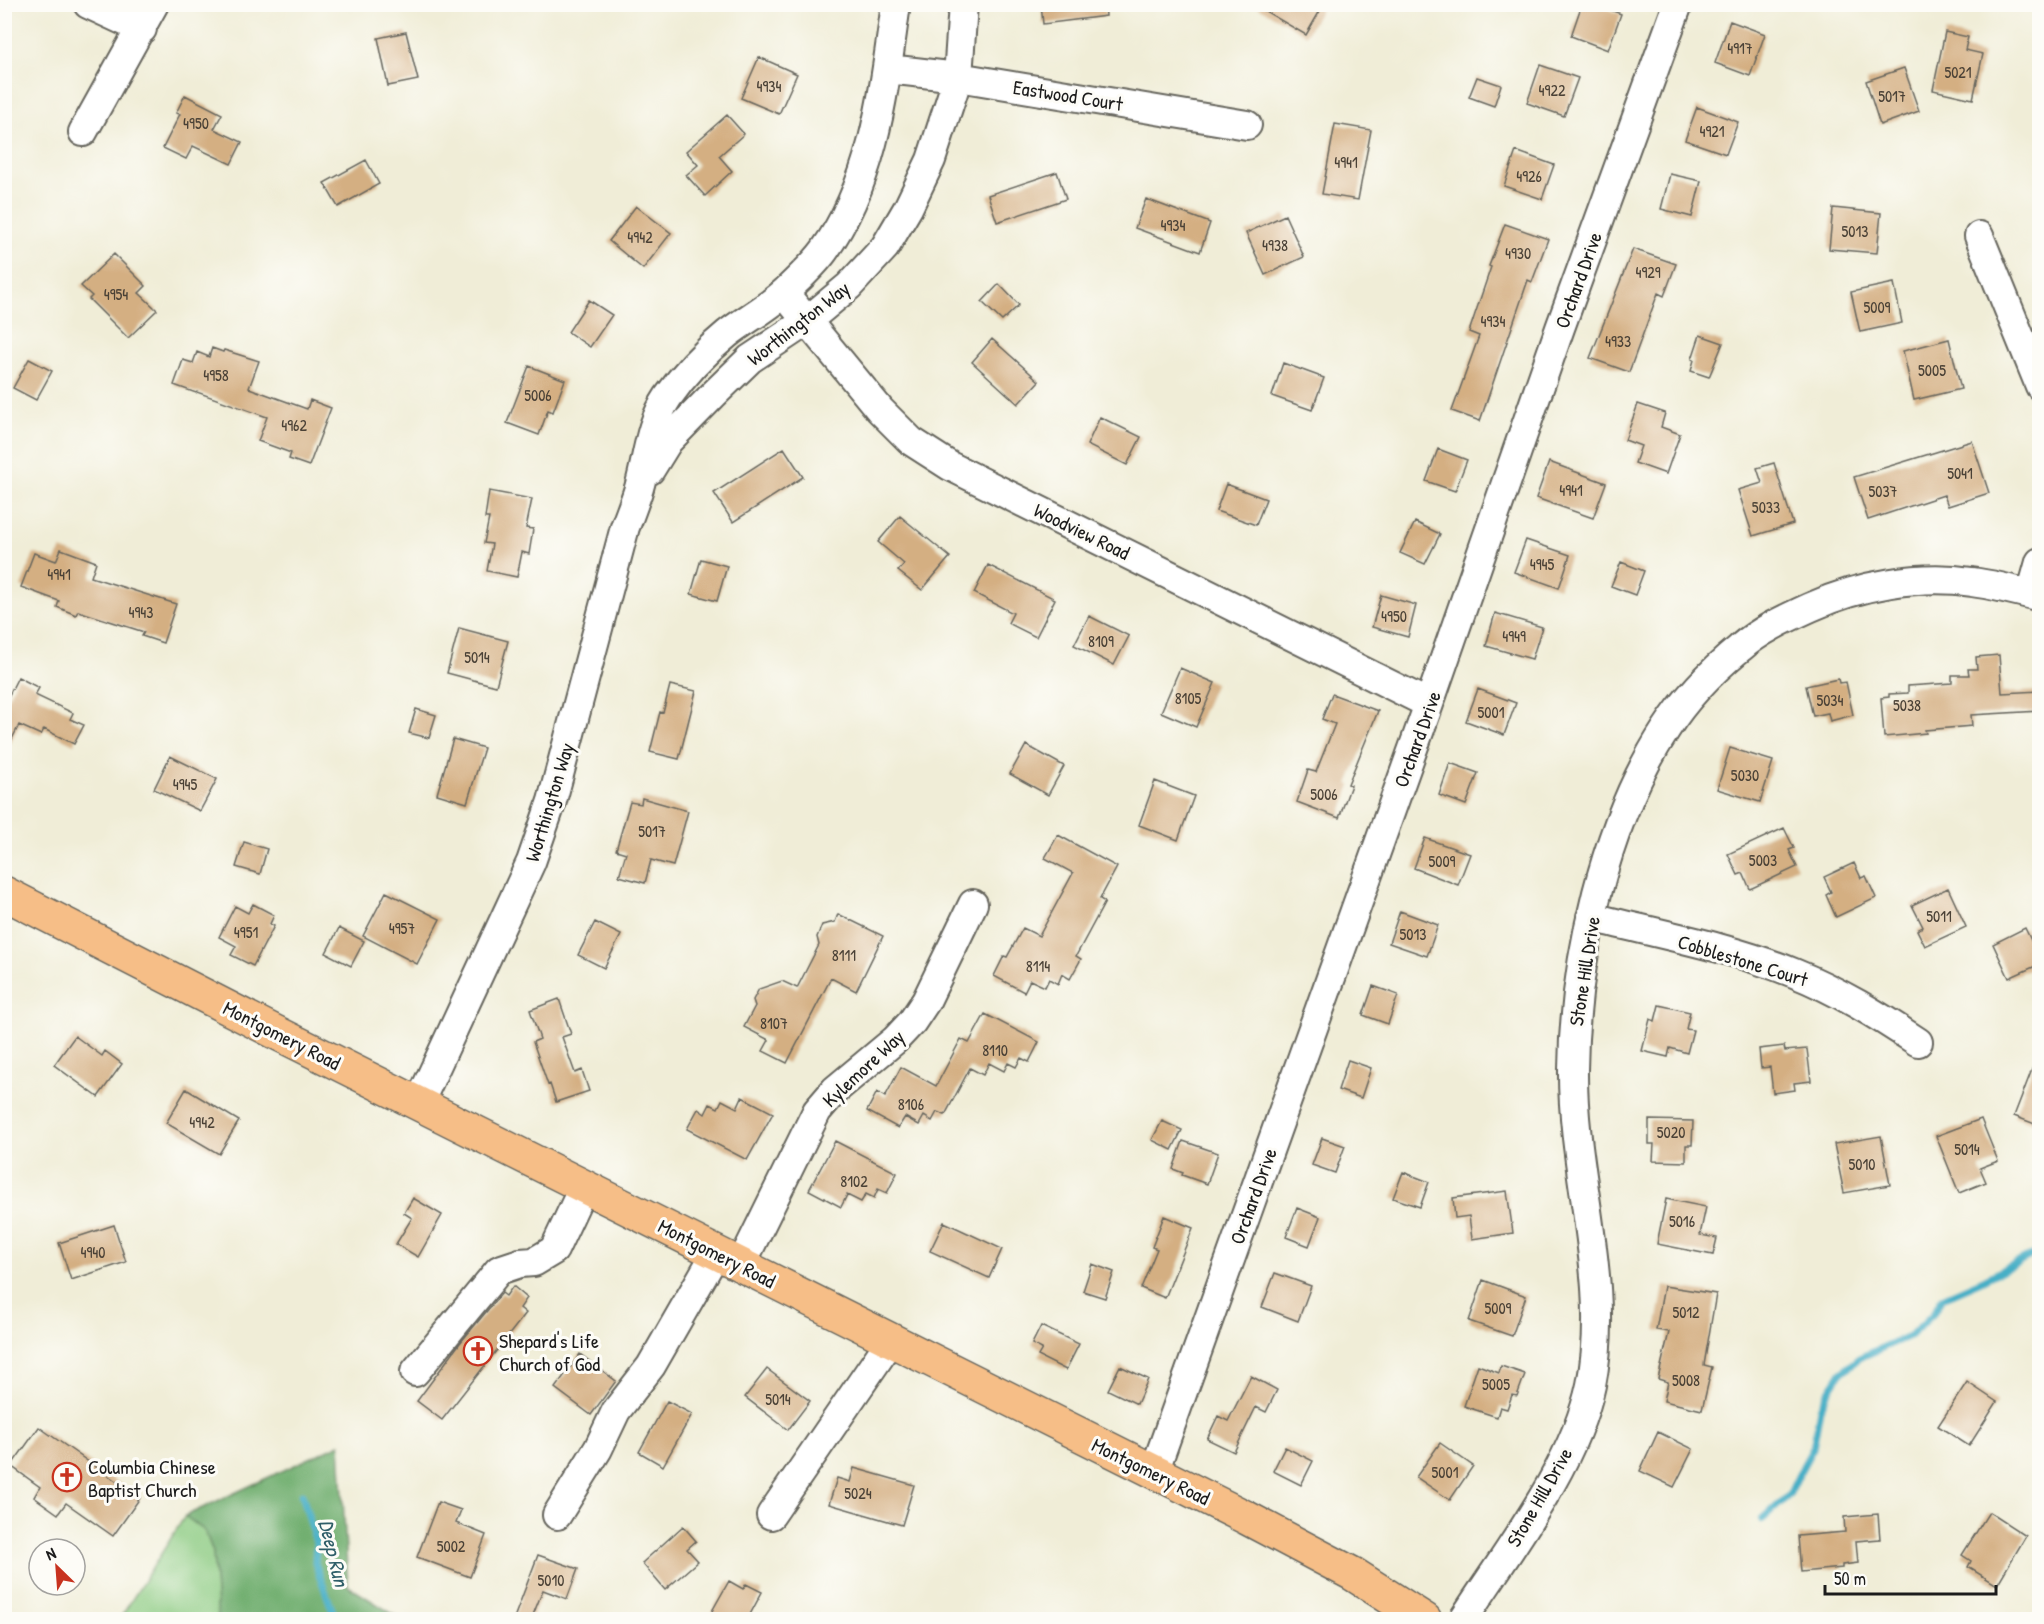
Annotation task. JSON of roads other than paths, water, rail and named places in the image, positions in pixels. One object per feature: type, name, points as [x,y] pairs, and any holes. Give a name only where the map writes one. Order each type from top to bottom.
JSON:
[{"type":"main road","name":"Montgomery Road","points":[[4,893],[267,1028],[1154,1472],[1353,1574],[1425,1620]]},
{"type":"street","points":[[83,132],[148,17],[88,4]]},
{"type":"street","name":"Worthington Way","points":[[419,1103],[531,862],[552,801],[625,527],[639,487],[651,430],[667,399],[688,371],[726,335],[784,293],[823,253],[843,220],[858,187],[876,129],[888,69],[896,4]]},
{"type":"street","name":"Worthington Way","points":[[639,487],[668,441],[686,421],[750,359],[807,321],[849,286],[885,247],[908,208],[931,160],[958,77],[963,4]]},
{"type":"street","name":"Orchard Drive","points":[[1154,1472],[1429,704],[1560,328],[1678,4]]},
{"type":"street","name":"Eastwood Court","points":[[888,69],[958,77],[1247,125]]},
{"type":"street","points":[[1979,236],[2040,386]]},
{"type":"street","name":"Woodview Road","points":[[784,293],[880,410],[911,441],[950,466],[1429,704]]},
{"type":"street","points":[[2035,595],[2040,562]]},
{"type":"street","name":"Stone Hill Drive","points":[[1463,1620],[1552,1483],[1575,1435],[1591,1388],[1597,1342],[1597,1293],[1576,1132],[1573,1074],[1575,1023],[1580,972],[1591,917],[1611,845],[1637,780],[1666,729],[1699,686],[1742,646],[1787,618],[1835,595],[1882,584],[1931,580],[1970,581],[2035,595]]},
{"type":"street","name":"Kylemore Way","points":[[557,1515],[598,1449],[616,1411],[728,1259],[817,1111],[835,1090],[895,1040],[912,1022],[926,1001],[973,904]]},
{"type":"street","name":"Cobblestone Court","points":[[1591,917],[1739,954],[1794,973],[1873,1012],[1918,1042]]},
{"type":"street","points":[[415,1372],[499,1270],[520,1263],[534,1262],[554,1250],[584,1186]]},
{"type":"street","points":[[771,1515],[891,1340]]},
{"type":"waterway","points":[[1762,1520],[1789,1495],[1813,1448],[1820,1409],[1840,1374],[1859,1358],[1911,1335],[1932,1315],[1942,1298],[2040,1251]]},
{"type":"waterway","name":"Deep Run","points":[[302,1494],[316,1543],[315,1563],[336,1620]]},
{"type":"place","name":"Shepard's Life Church of God","points":[[478,1351]]},
{"type":"place","name":"Columbia Chinese Baptist Church","points":[[67,1477]]}]
